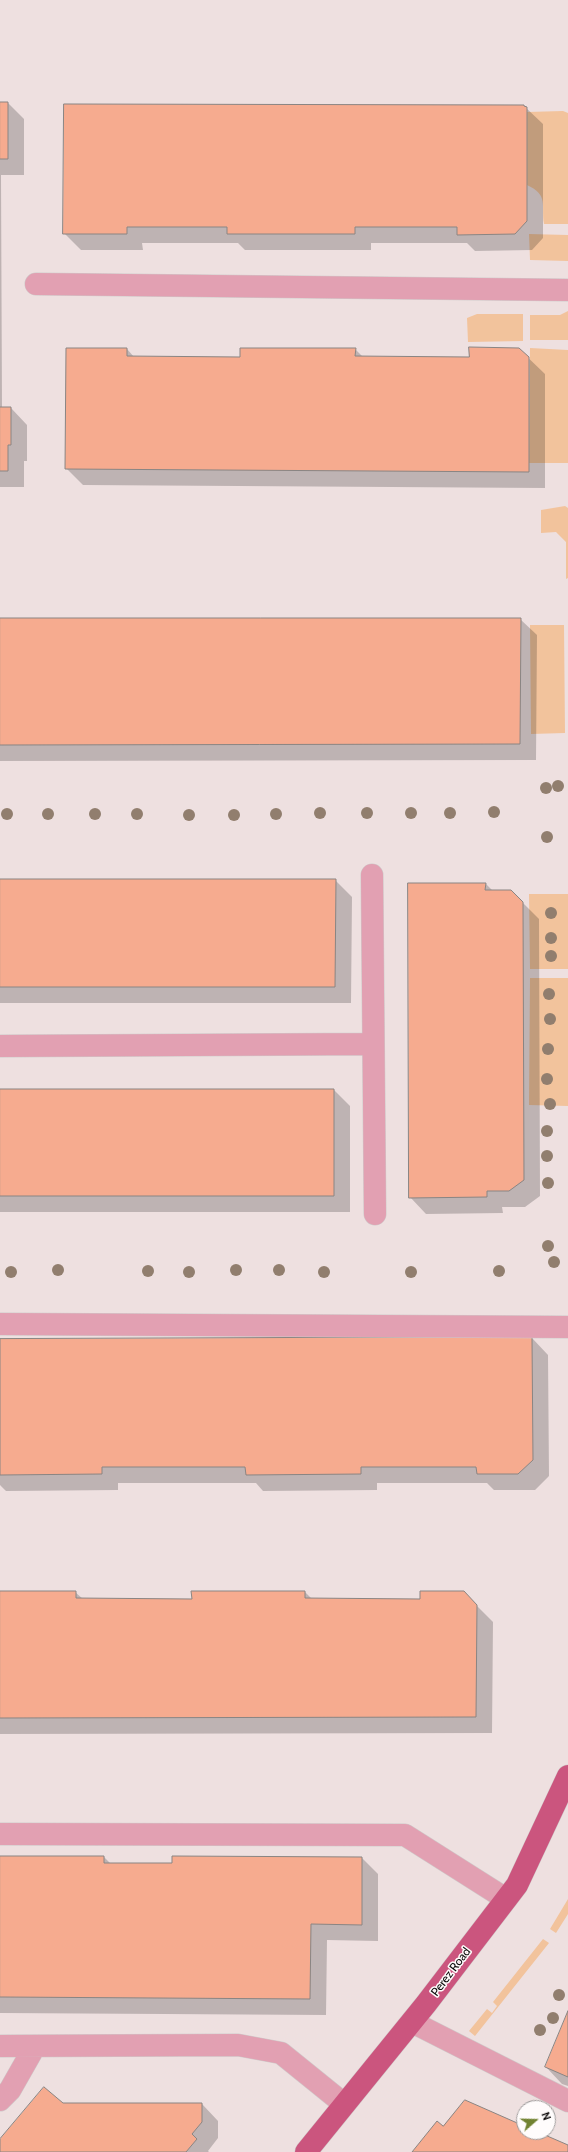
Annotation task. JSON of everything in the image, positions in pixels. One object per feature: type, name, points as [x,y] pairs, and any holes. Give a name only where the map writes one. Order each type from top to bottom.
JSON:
[{"type":"main road","name":"Perez Road","points":[[306,2152],[412,2022],[517,1885],[568,1776]]},
{"type":"street","points":[[36,284],[568,290]]},
{"type":"street","points":[[372,875],[375,1214]]},
{"type":"street","points":[[0,1046],[373,1044]]},
{"type":"street","points":[[0,1324],[568,1327]]},
{"type":"street","points":[[0,1834],[405,1834],[506,1899]]},
{"type":"street","points":[[412,2022],[568,2101]]},
{"type":"street","points":[[0,2046],[238,2045],[281,2053],[344,2104]]},
{"type":"street","points":[[0,2100],[10,2090],[35,2046]]},
{"type":"shaded area","points":[[0,0],[568,0],[568,2152],[0,2152]]},
{"type":"shaded area","points":[[563,111],[568,113],[568,224],[544,224],[543,201],[539,193],[527,185],[527,112]]},
{"type":"shaded area","points":[[529,234],[568,235],[568,261],[530,260]]},
{"type":"shaded area","points":[[568,311],[568,340],[530,340],[530,315],[560,315]]},
{"type":"shaded area","points":[[477,314],[523,314],[523,341],[468,342],[467,318]]},
{"type":"shaded area","points":[[530,348],[568,350],[568,463],[529,463]]},
{"type":"shaded area","points":[[565,506],[568,508],[568,578],[566,579],[566,542],[556,532],[541,533],[541,510]]},
{"type":"shaded area","points":[[530,625],[564,625],[565,733],[531,734]]},
{"type":"shaded area","points":[[529,894],[568,894],[568,969],[530,969]]},
{"type":"shaded area","points":[[530,978],[568,978],[568,1106],[529,1105]]},
{"type":"shaded area","points":[[568,1899],[568,1914],[556,1933],[550,1929]]},
{"type":"shaded area","points":[[543,1939],[549,1943],[475,2036],[469,2031],[487,2009],[492,2013],[497,2006],[493,2002]]},
{"type":"building","points":[[0,102],[8,102],[8,159],[0,159]]},
{"type":"building","points":[[64,104],[524,105],[527,107],[527,221],[515,234],[457,235],[457,227],[355,227],[355,234],[227,234],[227,227],[127,227],[127,234],[63,234]]},
{"type":"building","points":[[469,347],[519,348],[529,357],[529,472],[65,469],[66,348],[127,348],[127,356],[240,357],[240,348],[356,348],[355,356],[469,357]]},
{"type":"building","points":[[0,407],[11,407],[11,445],[8,445],[8,471],[0,471]]},
{"type":"building","points":[[0,618],[521,618],[520,744],[0,745]]},
{"type":"building","points":[[0,879],[336,879],[335,987],[0,987]]},
{"type":"building","points":[[408,883],[486,883],[485,890],[511,890],[523,902],[524,1180],[509,1191],[487,1191],[487,1197],[409,1198]]},
{"type":"building","points":[[0,1089],[334,1089],[334,1196],[0,1196]]},
{"type":"building","points":[[532,1337],[533,1460],[518,1474],[477,1474],[476,1467],[361,1467],[361,1474],[246,1475],[245,1467],[102,1467],[102,1474],[0,1475],[0,1339]]},
{"type":"building","points":[[0,1591],[76,1591],[76,1598],[192,1599],[191,1591],[305,1591],[305,1598],[420,1599],[420,1591],[464,1591],[477,1605],[476,1717],[0,1718]]},
{"type":"building","points":[[0,1856],[104,1856],[104,1863],[172,1863],[172,1856],[362,1857],[362,1925],[311,1924],[310,1999],[0,1997]]},
{"type":"building","points":[[568,2011],[568,2077],[545,2067]]},
{"type":"building","points":[[44,2087],[63,2103],[202,2103],[202,2122],[192,2134],[197,2139],[186,2152],[0,2152],[0,2139]]},
{"type":"building","points":[[465,2100],[516,2122],[516,2140],[556,2140],[568,2145],[568,2152],[412,2152],[437,2121],[443,2126]]}]
